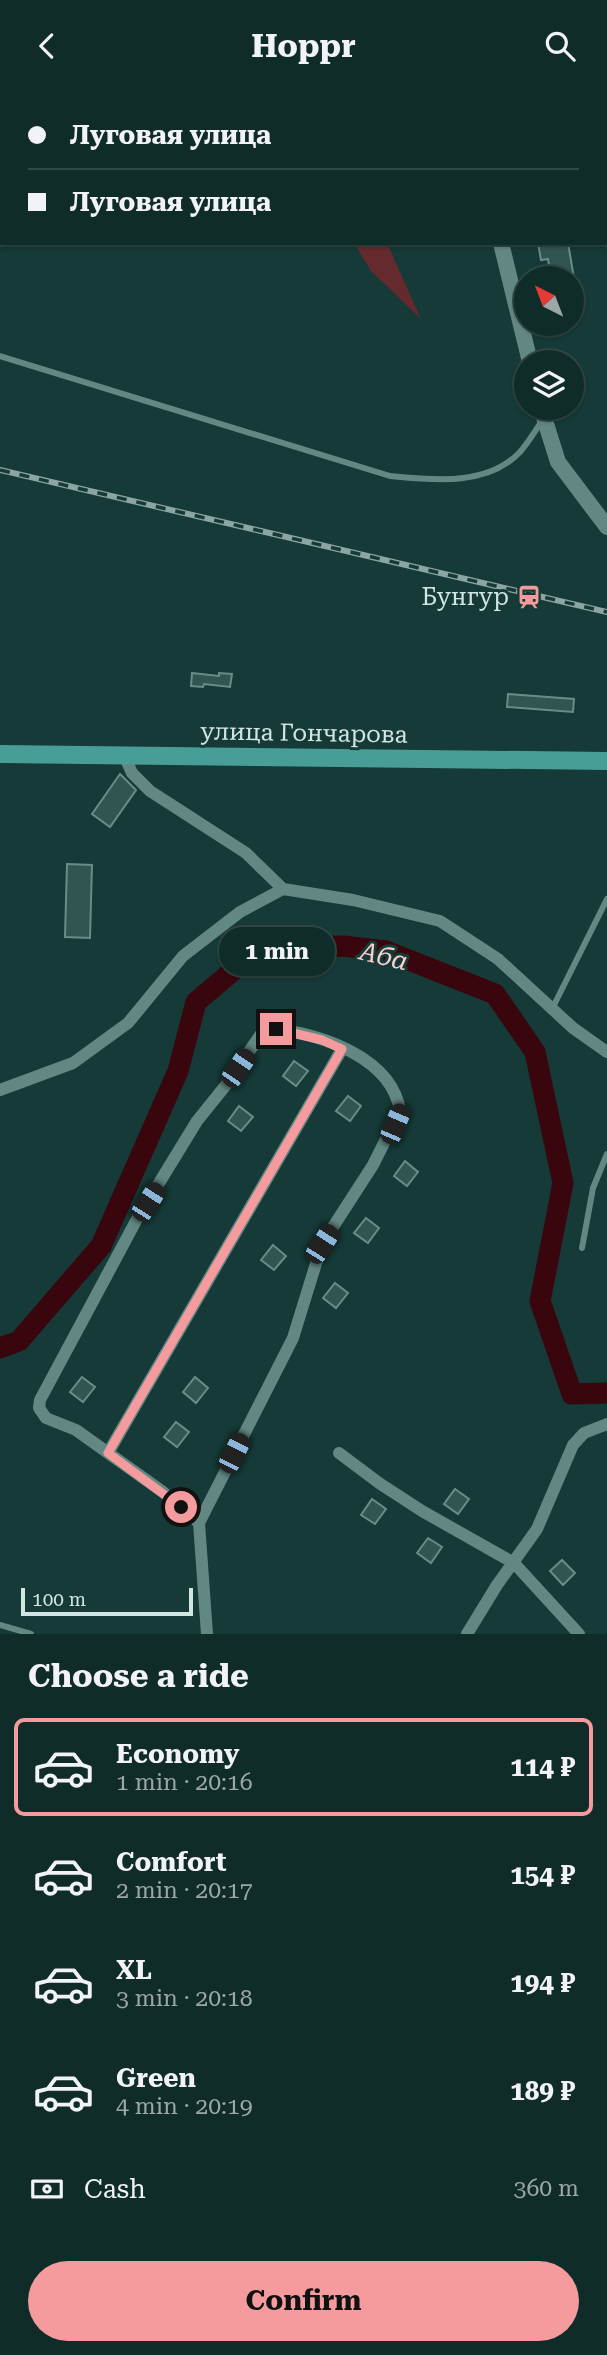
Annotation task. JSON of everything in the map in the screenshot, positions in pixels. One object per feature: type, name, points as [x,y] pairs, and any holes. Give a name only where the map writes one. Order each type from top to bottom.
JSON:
[{"type":"main road","name":"улица Гончарова","points":[[0,754],[607,761]]},
{"type":"street","points":[[501,245],[527,350]]},
{"type":"street","points":[[544,420],[558,462],[607,527]]},
{"type":"street","points":[[124,755],[132,773],[150,791],[246,853],[284,889],[353,900],[440,921],[498,959],[573,1028],[607,1052]]},
{"type":"street","points":[[0,1090],[73,1063],[128,1023],[183,956],[240,912],[284,889]]},
{"type":"street","points":[[199,1523],[76,1430],[46,1418],[39,1408],[40,1400],[137,1219],[197,1121],[261,1034],[276,1029],[288,1030],[322,1040],[376,1066],[393,1087],[400,1111],[373,1165],[322,1244],[293,1338],[199,1523],[207,1634]]},
{"type":"street","points":[[108,1453],[342,1049]]},
{"type":"street","points":[[467,1634],[497,1585],[537,1529],[573,1445],[584,1433],[607,1424]]},
{"type":"street","points":[[339,1453],[422,1511],[514,1563],[579,1634]]},
{"type":"lane","points":[[0,356],[390,476],[447,482],[500,468],[520,452],[538,420]]},
{"type":"lane","points":[[552,1010],[607,899]]},
{"type":"lane","points":[[582,1248],[593,1188],[607,1154]]},
{"type":"lane","points":[[0,1625],[31,1634]]},
{"type":"shaded area","points":[[355,245],[388,245],[421,319],[371,271]]},
{"type":"building","points":[[538,245],[568,245],[572,266],[549,266],[548,259],[541,260]]},
{"type":"building","points":[[192,673],[219,676],[219,673],[232,674],[230,687],[204,684],[203,687],[191,686]]},
{"type":"building","points":[[508,694],[574,699],[573,712],[507,707]]},
{"type":"building","points":[[120,774],[136,790],[110,827],[92,814]]},
{"type":"building","points":[[67,864],[92,865],[90,938],[65,937]]},
{"type":"building","points":[[294,1061],[308,1071],[296,1086],[283,1076]]},
{"type":"building","points":[[348,1096],[361,1106],[350,1121],[336,1111]]},
{"type":"building","points":[[239,1106],[253,1117],[241,1131],[228,1121]]},
{"type":"building","points":[[405,1161],[418,1172],[407,1186],[394,1176]]},
{"type":"building","points":[[366,1218],[379,1228],[368,1243],[354,1233]]},
{"type":"building","points":[[273,1245],[286,1256],[274,1270],[261,1260]]},
{"type":"building","points":[[335,1283],[348,1293],[336,1308],[323,1298]]},
{"type":"building","points":[[82,1377],[95,1387],[83,1402],[70,1392]]},
{"type":"building","points":[[195,1377],[208,1388],[196,1403],[183,1392]]},
{"type":"building","points":[[176,1422],[189,1432],[177,1447],[164,1437]]},
{"type":"building","points":[[455,1489],[469,1499],[458,1514],[444,1504]]},
{"type":"building","points":[[372,1499],[386,1509],[375,1524],[361,1515]]},
{"type":"building","points":[[428,1538],[442,1547],[431,1563],[417,1553]]},
{"type":"building","points":[[562,1560],[575,1573],[563,1585],[550,1571]]},
{"type":"waterway","name":"Аба","points":[[0,1348],[19,1341],[101,1246],[178,1071],[196,1002],[260,948],[343,946],[386,951],[495,994],[535,1052],[563,1183],[540,1301],[572,1394],[607,1393]]},
{"type":"railway","points":[[0,470],[607,612]]},
{"type":"place","name":"Бунгур","points":[[529,597]]},
{"type":"route","points":[[181,1507],[108,1453],[342,1049],[322,1040],[276,1029]]}]
